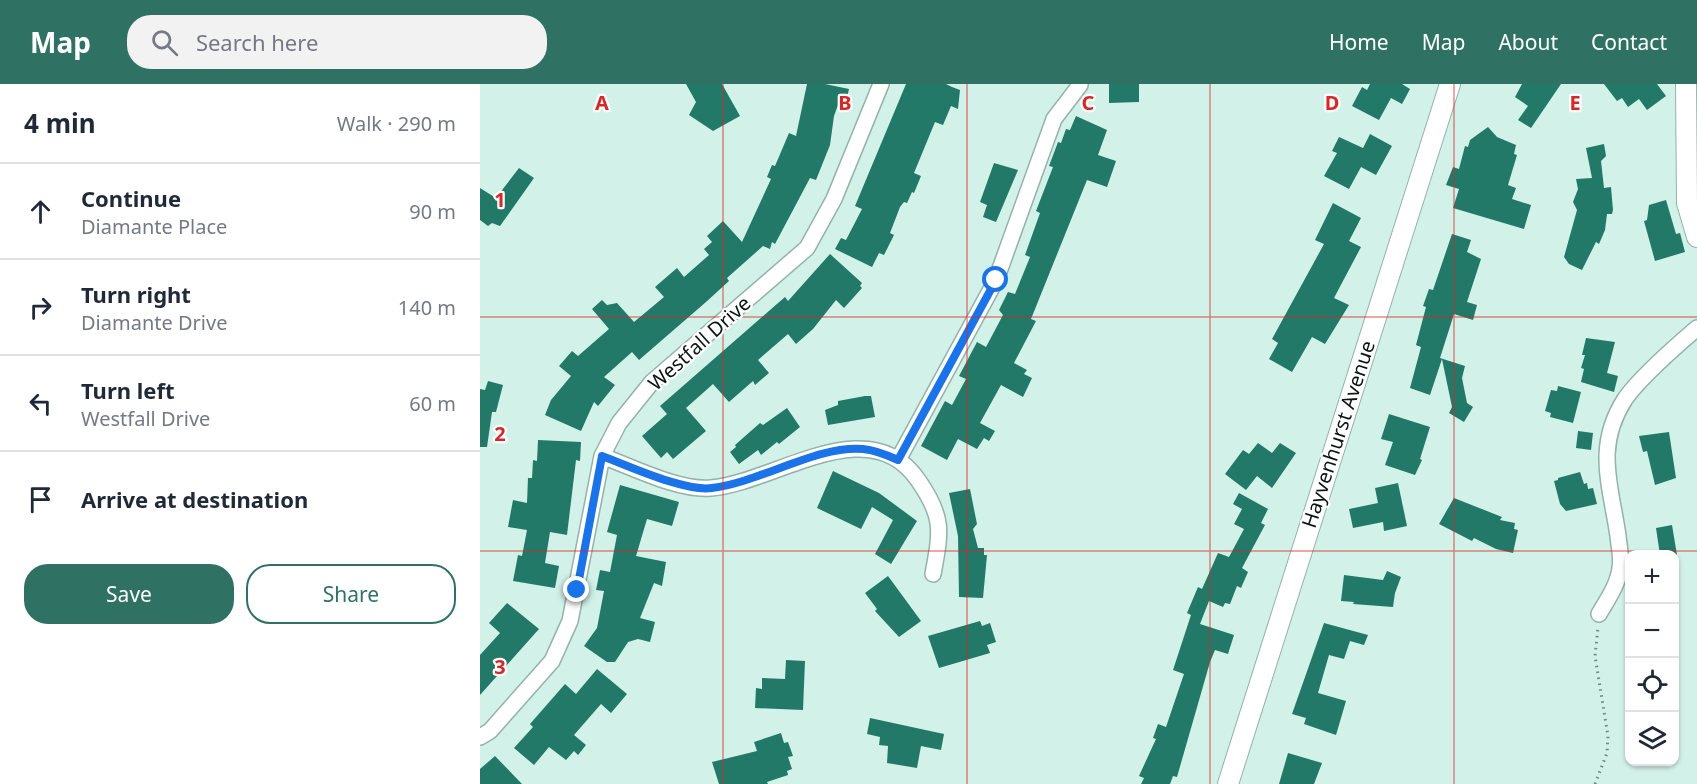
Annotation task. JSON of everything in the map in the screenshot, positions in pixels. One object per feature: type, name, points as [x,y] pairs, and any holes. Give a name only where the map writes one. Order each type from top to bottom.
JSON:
[{"type":"main road","name":"Hayvenhurst Avenue","points":[[1228,784],[1450,84]]},
{"type":"main road","points":[[1686,84],[1687,203],[1697,237]]},
{"type":"street","name":"Westfall Drive","points":[[480,737],[490,731],[552,661],[570,621],[602,456],[619,423],[652,382],[807,248],[834,199],[881,84]]},
{"type":"street","points":[[898,460],[996,280],[1054,119],[1080,85]]},
{"type":"street","points":[[1599,614],[1617,580],[1620,569],[1617,526],[1606,473],[1607,443],[1612,427],[1626,399],[1697,328]]},
{"type":"street","points":[[602,456],[674,482],[710,489],[746,480],[839,449],[864,449],[898,460],[915,475],[933,501],[940,533],[933,574]]},
{"type":"path","points":[[1595,784],[1606,753],[1608,736],[1595,656],[1599,614]]},
{"type":"building","points":[[686,84],[722,84],[740,116],[713,131],[689,115],[696,102]]},
{"type":"building","points":[[807,84],[825,84],[849,89],[845,106],[838,105],[834,116],[830,145],[816,180],[810,178],[775,244],[772,242],[770,249],[763,246],[727,278],[729,281],[639,360],[632,352],[604,377],[615,385],[598,406],[594,402],[581,431],[545,415],[551,400],[571,376],[559,366],[572,351],[578,356],[609,329],[592,309],[602,300],[607,305],[617,303],[634,322],[664,297],[655,287],[677,268],[684,277],[709,255],[704,249],[712,242],[707,236],[723,221],[742,242],[771,179],[767,177],[772,165],[775,166],[789,133],[796,136]]},
{"type":"building","points":[[906,84],[946,84],[960,90],[958,109],[951,106],[943,125],[935,122],[914,173],[921,176],[914,193],[912,192],[907,203],[904,202],[900,207],[890,233],[894,235],[884,255],[879,253],[872,267],[835,249],[841,238],[846,240],[862,209],[855,206]]},
{"type":"building","points":[[1109,84],[1139,84],[1139,102],[1109,103]]},
{"type":"building","points":[[1370,84],[1402,84],[1410,89],[1402,104],[1391,98],[1379,120],[1352,106],[1362,87],[1367,90]]},
{"type":"building","points":[[1522,84],[1561,84],[1531,128],[1518,120],[1528,106],[1515,97]]},
{"type":"building","points":[[1604,84],[1657,84],[1666,96],[1647,110],[1639,99],[1628,107],[1622,98],[1617,101]]},
{"type":"building","points":[[1076,116],[1107,130],[1098,155],[1116,161],[1107,187],[1087,180],[1031,319],[1036,321],[1014,363],[1027,370],[1024,374],[1032,378],[1023,397],[1001,385],[980,423],[995,431],[989,441],[984,438],[977,449],[958,439],[947,460],[921,446],[945,401],[952,405],[966,379],[959,376],[977,342],[986,347],[1003,315],[999,310],[1008,292],[1015,294],[1030,257],[1025,255],[1040,213],[1036,211],[1053,167],[1049,166],[1058,142],[1061,143],[1066,129],[1070,130]]},
{"type":"building","points":[[1488,127],[1497,137],[1516,145],[1514,154],[1517,155],[1508,185],[1516,188],[1512,199],[1531,205],[1524,229],[1453,208],[1459,189],[1446,185],[1453,167],[1459,169],[1465,146],[1468,147],[1470,140]]},
{"type":"building","points":[[1370,134],[1392,146],[1376,175],[1361,167],[1349,189],[1324,176],[1337,153],[1332,151],[1339,137],[1363,148]]},
{"type":"building","points":[[1604,144],[1606,156],[1601,161],[1604,188],[1611,187],[1613,210],[1612,214],[1607,214],[1605,230],[1599,244],[1596,242],[1582,270],[1569,264],[1564,257],[1577,210],[1573,202],[1578,189],[1576,179],[1592,178],[1586,148]]},
{"type":"building","points":[[994,163],[1018,170],[996,222],[983,217],[987,205],[980,202]]},
{"type":"building","points":[[519,168],[534,178],[500,226],[492,223],[488,226],[480,220],[480,188],[496,198]]},
{"type":"building","points":[[1666,200],[1676,234],[1680,233],[1685,252],[1655,261],[1644,221],[1647,220],[1649,205]]},
{"type":"building","points":[[1333,203],[1361,218],[1349,241],[1361,247],[1334,298],[1349,305],[1325,344],[1312,337],[1292,372],[1269,359],[1278,343],[1272,339],[1324,244],[1315,240]]},
{"type":"building","points":[[1452,234],[1471,240],[1467,252],[1481,259],[1467,302],[1477,305],[1473,320],[1454,314],[1440,358],[1465,366],[1462,378],[1467,403],[1473,407],[1464,422],[1449,413],[1452,407],[1442,359],[1430,395],[1410,388],[1421,347],[1416,345],[1426,307],[1423,306],[1429,289],[1433,290]]},
{"type":"building","points":[[830,254],[862,283],[860,286],[862,288],[844,308],[836,300],[813,329],[796,344],[788,334],[758,360],[769,373],[755,385],[753,381],[729,402],[713,384],[686,408],[706,431],[673,459],[667,452],[661,458],[642,436],[667,414],[660,406],[785,297],[788,301]]},
{"type":"building","points":[[1586,338],[1615,342],[1607,373],[1618,376],[1614,392],[1581,382],[1584,369],[1581,368],[1585,355],[1582,355]]},
{"type":"building","points":[[488,381],[503,385],[496,412],[492,412],[487,447],[480,447],[480,389],[485,390]]},
{"type":"building","points":[[1558,386],[1581,392],[1573,423],[1550,417],[1551,413],[1545,411],[1551,390],[1557,391]]},
{"type":"building","points":[[871,396],[875,417],[828,425],[825,410],[838,405],[838,401]]},
{"type":"building","points":[[787,408],[800,427],[761,455],[758,450],[739,464],[730,452],[736,447],[735,445],[760,423],[763,425]]},
{"type":"building","points":[[1389,414],[1430,427],[1420,459],[1422,460],[1415,475],[1385,465],[1393,442],[1381,439]]},
{"type":"building","points":[[1578,431],[1593,433],[1591,450],[1576,448]]},
{"type":"building","points":[[1669,432],[1676,478],[1655,485],[1647,451],[1643,452],[1639,436]]},
{"type":"building","points":[[538,440],[581,442],[580,461],[576,460],[567,535],[550,532],[545,563],[559,566],[555,588],[513,581],[518,555],[522,556],[527,530],[508,527],[513,500],[527,503],[528,478],[532,478],[533,460],[537,461]]},
{"type":"building","points":[[1258,443],[1272,453],[1280,443],[1296,453],[1272,488],[1257,476],[1246,490],[1225,474],[1243,450],[1249,454]]},
{"type":"building","points":[[833,471],[879,493],[917,521],[891,564],[875,554],[893,520],[872,507],[861,529],[817,508]]},
{"type":"building","points":[[1580,472],[1588,489],[1593,488],[1597,504],[1566,511],[1560,504],[1554,481]]},
{"type":"building","points":[[1398,483],[1407,526],[1384,531],[1383,522],[1353,528],[1349,509],[1378,503],[1375,488]]},
{"type":"building","points":[[620,485],[679,502],[672,526],[647,519],[636,556],[666,562],[662,586],[654,583],[640,618],[655,622],[650,642],[638,639],[628,642],[615,662],[607,662],[584,646],[597,628],[604,591],[596,590],[600,570],[610,572],[617,535],[607,532]]},
{"type":"building","points":[[970,489],[977,524],[973,529],[978,548],[984,548],[984,555],[987,555],[983,598],[959,597],[958,536],[949,493]]},
{"type":"building","points":[[1239,493],[1268,509],[1261,523],[1265,525],[1242,568],[1248,572],[1241,588],[1237,586],[1230,604],[1225,603],[1223,607],[1209,601],[1200,624],[1234,635],[1228,654],[1215,650],[1210,662],[1177,777],[1173,776],[1170,784],[1141,784],[1144,778],[1139,776],[1156,739],[1153,738],[1158,724],[1166,727],[1184,674],[1173,670],[1191,615],[1187,613],[1198,587],[1202,589],[1218,553],[1229,557],[1244,529],[1234,524],[1242,509],[1233,504]]},
{"type":"building","points":[[1454,498],[1502,517],[1500,520],[1515,523],[1514,529],[1518,530],[1513,553],[1496,549],[1474,538],[1472,541],[1439,524]]},
{"type":"building","points":[[1672,525],[1676,550],[1659,550],[1656,528]]},
{"type":"building","points":[[1387,571],[1401,577],[1393,607],[1341,601],[1344,575],[1383,580]]},
{"type":"building","points":[[888,576],[921,621],[899,637],[875,611],[877,609],[865,593]]},
{"type":"building","points":[[507,603],[539,629],[480,695],[480,655],[500,633],[489,623]]},
{"type":"building","points":[[980,621],[982,626],[990,623],[996,642],[987,645],[990,653],[939,668],[928,636]]},
{"type":"building","points":[[1324,623],[1368,635],[1364,645],[1350,641],[1344,659],[1329,655],[1318,693],[1346,701],[1336,735],[1304,724],[1306,718],[1292,714]]},
{"type":"building","points":[[786,660],[805,661],[803,710],[755,708],[756,688],[762,689],[762,678],[785,679]]},
{"type":"building","points":[[597,669],[627,694],[611,713],[601,704],[574,735],[586,745],[578,755],[574,751],[566,760],[549,747],[534,765],[514,748],[533,727],[530,724],[565,684],[576,694]]},
{"type":"building","points":[[870,718],[944,734],[941,750],[921,746],[917,768],[887,763],[888,746],[879,745],[880,737],[867,734]]},
{"type":"building","points":[[781,733],[784,743],[788,742],[793,756],[788,757],[792,769],[787,771],[788,775],[767,782],[768,784],[719,784],[712,762],[757,751],[754,742]]},
{"type":"building","points":[[1288,753],[1322,763],[1314,784],[1279,784]]},
{"type":"building","points":[[495,756],[522,784],[480,784],[480,769]]},
{"type":"route","points":[[577,590],[602,456],[674,482],[710,489],[746,480],[839,449],[864,449],[880,452],[898,460],[996,280]]}]
